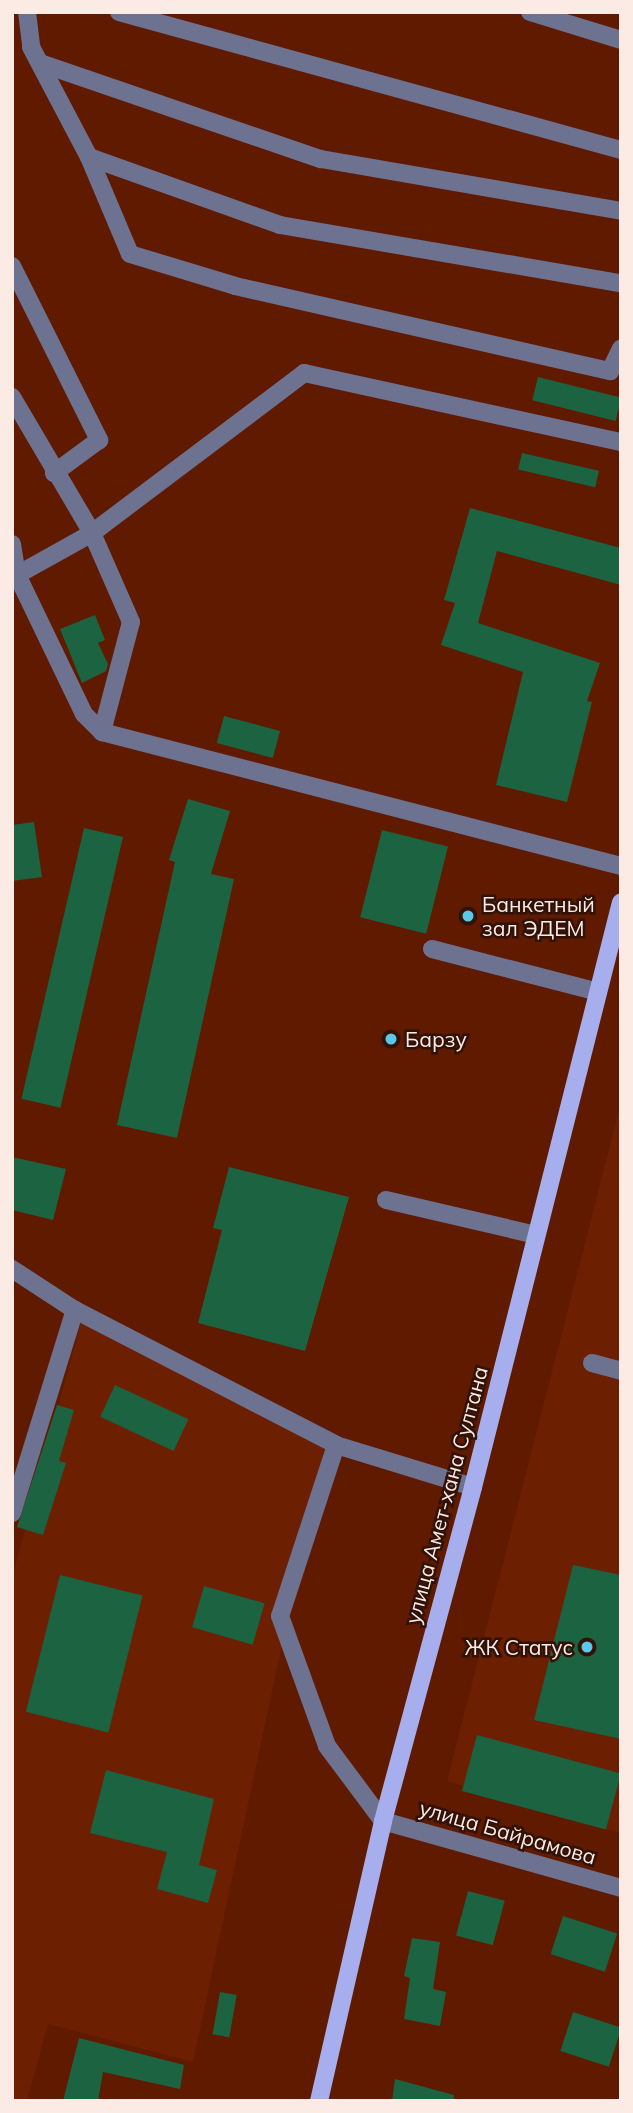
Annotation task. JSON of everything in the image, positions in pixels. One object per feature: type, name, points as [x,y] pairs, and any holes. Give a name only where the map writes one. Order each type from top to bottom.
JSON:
[{"type":"main road","name":"улица Амет-хана Султана","points":[[319,2101],[383,1821],[473,1487],[621,902]]},
{"type":"street","points":[[27,12],[32,47],[89,157],[130,254],[235,286],[610,370],[621,348]]},
{"type":"street","points":[[119,12],[621,150]]},
{"type":"street","points":[[530,12],[561,17],[621,40]]},
{"type":"street","points":[[40,62],[321,159],[621,211]]},
{"type":"street","points":[[89,157],[280,225],[621,283]]},
{"type":"street","points":[[12,266],[99,440],[54,473]]},
{"type":"street","points":[[17,575],[92,533],[304,373],[621,442]]},
{"type":"street","points":[[12,397],[54,473],[92,533],[131,622],[102,732]]},
{"type":"street","points":[[12,544],[17,575],[84,715],[102,732],[621,866]]},
{"type":"street","points":[[432,949],[598,992]]},
{"type":"street","points":[[386,1200],[536,1236]]},
{"type":"street","points":[[12,1269],[75,1310],[336,1445],[473,1487]]},
{"type":"street","points":[[12,1513],[75,1310]]},
{"type":"street","points":[[592,1363],[621,1371]]},
{"type":"street","points":[[336,1445],[280,1616],[327,1746],[383,1821]]},
{"type":"street","name":"улица Байрамова","points":[[383,1821],[621,1888]]},
{"type":"shaded area","points":[[621,1102],[621,1833],[447,1781]]},
{"type":"shaded area","points":[[85,1307],[326,1439],[193,2062],[48,2024],[27,2101],[12,2101],[12,1578]]},
{"type":"building","points":[[538,377],[621,398],[616,421],[532,400]]},
{"type":"building","points":[[522,453],[599,471],[595,487],[518,470]]},
{"type":"building","points":[[470,508],[621,548],[621,585],[497,551],[478,623],[600,663],[587,701],[592,702],[567,802],[496,785],[523,672],[441,645],[455,603],[444,600]]},
{"type":"building","points":[[95,615],[105,640],[98,643],[108,664],[106,671],[82,683],[60,629]]},
{"type":"building","points":[[224,716],[280,731],[273,758],[217,743]]},
{"type":"building","points":[[188,799],[230,811],[211,874],[234,879],[177,1138],[117,1125],[175,862],[169,860]]},
{"type":"building","points":[[34,822],[42,877],[12,881],[12,825]]},
{"type":"building","points":[[84,828],[123,837],[60,1108],[21,1099]]},
{"type":"building","points":[[382,830],[448,846],[426,934],[360,917]]},
{"type":"building","points":[[12,1157],[66,1169],[53,1220],[12,1210]]},
{"type":"building","points":[[229,1167],[349,1197],[305,1351],[198,1323],[222,1230],[213,1228]]},
{"type":"building","points":[[115,1385],[188,1419],[174,1451],[100,1417]]},
{"type":"building","points":[[57,1405],[74,1410],[59,1461],[66,1463],[43,1535],[17,1527]]},
{"type":"building","name":"ЖК Статус","points":[[573,1565],[621,1575],[621,1739],[534,1720]]},
{"type":"building","points":[[60,1575],[142,1596],[108,1732],[26,1712]]},
{"type":"building","points":[[204,1586],[265,1603],[253,1645],[192,1627]]},
{"type":"building","points":[[477,1735],[621,1774],[606,1830],[462,1791]]},
{"type":"building","points":[[106,1770],[214,1799],[199,1865],[217,1870],[208,1903],[157,1889],[167,1852],[90,1833]]},
{"type":"building","points":[[468,1891],[505,1901],[493,1945],[456,1935]]},
{"type":"building","points":[[563,1916],[617,1934],[605,1972],[551,1954]]},
{"type":"building","points":[[412,1938],[440,1942],[433,1989],[446,1992],[440,2026],[404,2019],[410,1978],[404,1976]]},
{"type":"building","points":[[220,1992],[237,1995],[229,2037],[213,2034]]},
{"type":"building","points":[[573,2012],[621,2028],[609,2067],[560,2051]]},
{"type":"building","points":[[79,2038],[184,2065],[180,2089],[103,2072],[98,2101],[63,2101]]},
{"type":"building","points":[[395,2079],[454,2095],[454,2101],[392,2101]]},
{"type":"place","name":"Банкетный зал ЭДЕМ","points":[[468,916]]},
{"type":"place","name":"Барзу","points":[[391,1039]]},
{"type":"place","name":"ЖК Статус","points":[[587,1647]]}]
